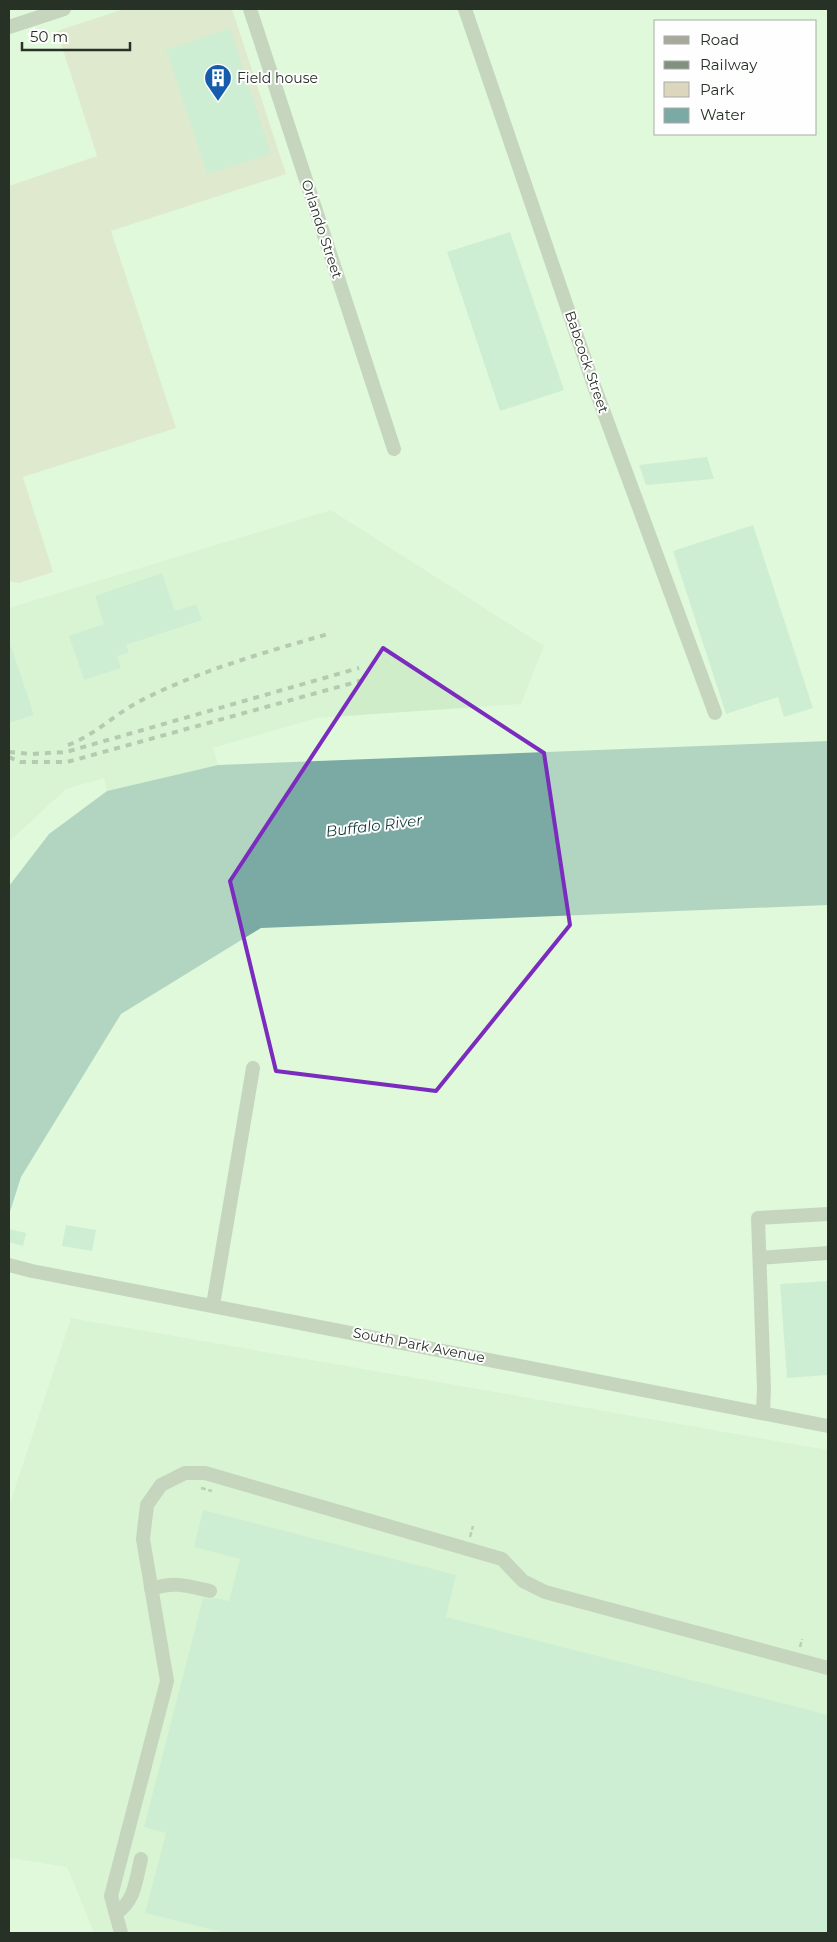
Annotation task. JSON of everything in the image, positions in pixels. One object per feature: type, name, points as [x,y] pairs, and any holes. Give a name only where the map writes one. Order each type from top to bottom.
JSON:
[{"type":"street","points":[[9,27],[59,9]]},
{"type":"street","name":"Orlando Street","points":[[250,9],[394,449]]},
{"type":"street","name":"Babcock Street","points":[[465,9],[593,383],[715,714]]},
{"type":"street","points":[[213,1305],[253,1068]]},
{"type":"street","points":[[763,1412],[764,1389],[758,1218],[828,1214]]},
{"type":"street","points":[[760,1258],[828,1253]]},
{"type":"street","name":"South Park Avenue","points":[[9,1265],[828,1426]]},
{"type":"street","points":[[121,1933],[111,1896],[166,1681],[143,1539],[147,1505],[161,1484],[185,1473],[205,1473],[502,1559],[523,1580],[545,1592],[828,1668]]},
{"type":"street","points":[[151,1589],[164,1585],[179,1584],[210,1591]]},
{"type":"street","points":[[116,1913],[124,1908],[131,1899],[141,1859]]},
{"type":"highlighted area","points":[[383,648],[544,753],[570,925],[436,1091],[276,1071],[230,881]]},
{"type":"shaded area","points":[[331,510],[544,646],[521,704],[317,718],[213,748],[218,765],[107,791],[104,778],[66,789],[9,842],[9,608]]},
{"type":"shaded area","points":[[71,1318],[828,1450],[828,1933],[94,1933],[67,1867],[9,1858],[9,1506]]},
{"type":"green space","points":[[124,9],[232,9],[286,174],[111,231],[176,428],[23,477],[53,572],[19,583],[9,581],[9,186],[97,156],[57,31]]},
{"type":"water","name":"Buffalo River","points":[[828,741],[828,905],[261,928],[121,1014],[21,1177],[9,1215],[9,886],[49,834],[107,791],[218,765]]},
{"type":"building","name":"Field house","points":[[230,28],[271,154],[207,174],[166,50]]},
{"type":"building","points":[[510,232],[564,390],[500,411],[447,252]]},
{"type":"building","points":[[707,457],[714,479],[646,485],[639,465]]},
{"type":"building","points":[[753,525],[813,708],[784,717],[778,697],[726,714],[673,551]]},
{"type":"building","points":[[162,573],[175,611],[196,604],[202,620],[126,645],[129,653],[117,656],[121,668],[84,680],[69,636],[104,624],[95,596]]},
{"type":"building","points":[[11,646],[34,715],[9,723],[9,647]]},
{"type":"building","points":[[66,1225],[96,1230],[92,1251],[62,1246]]},
{"type":"building","points":[[9,1229],[26,1233],[23,1246],[9,1242]]},
{"type":"building","points":[[828,1281],[828,1375],[787,1378],[780,1284]]},
{"type":"building","points":[[203,1510],[456,1575],[446,1617],[828,1715],[828,1933],[226,1933],[145,1913],[166,1833],[144,1827],[203,1598],[229,1601],[240,1559],[194,1547]]},
{"type":"railway","points":[[68,745],[87,736],[140,701],[185,680],[232,663],[328,634]]},
{"type":"railway","points":[[9,752],[31,754],[66,752],[359,668]]},
{"type":"railway","points":[[9,757],[20,762],[67,762],[367,679]]},
{"type":"place","name":"Field house","points":[[218,102]]}]
